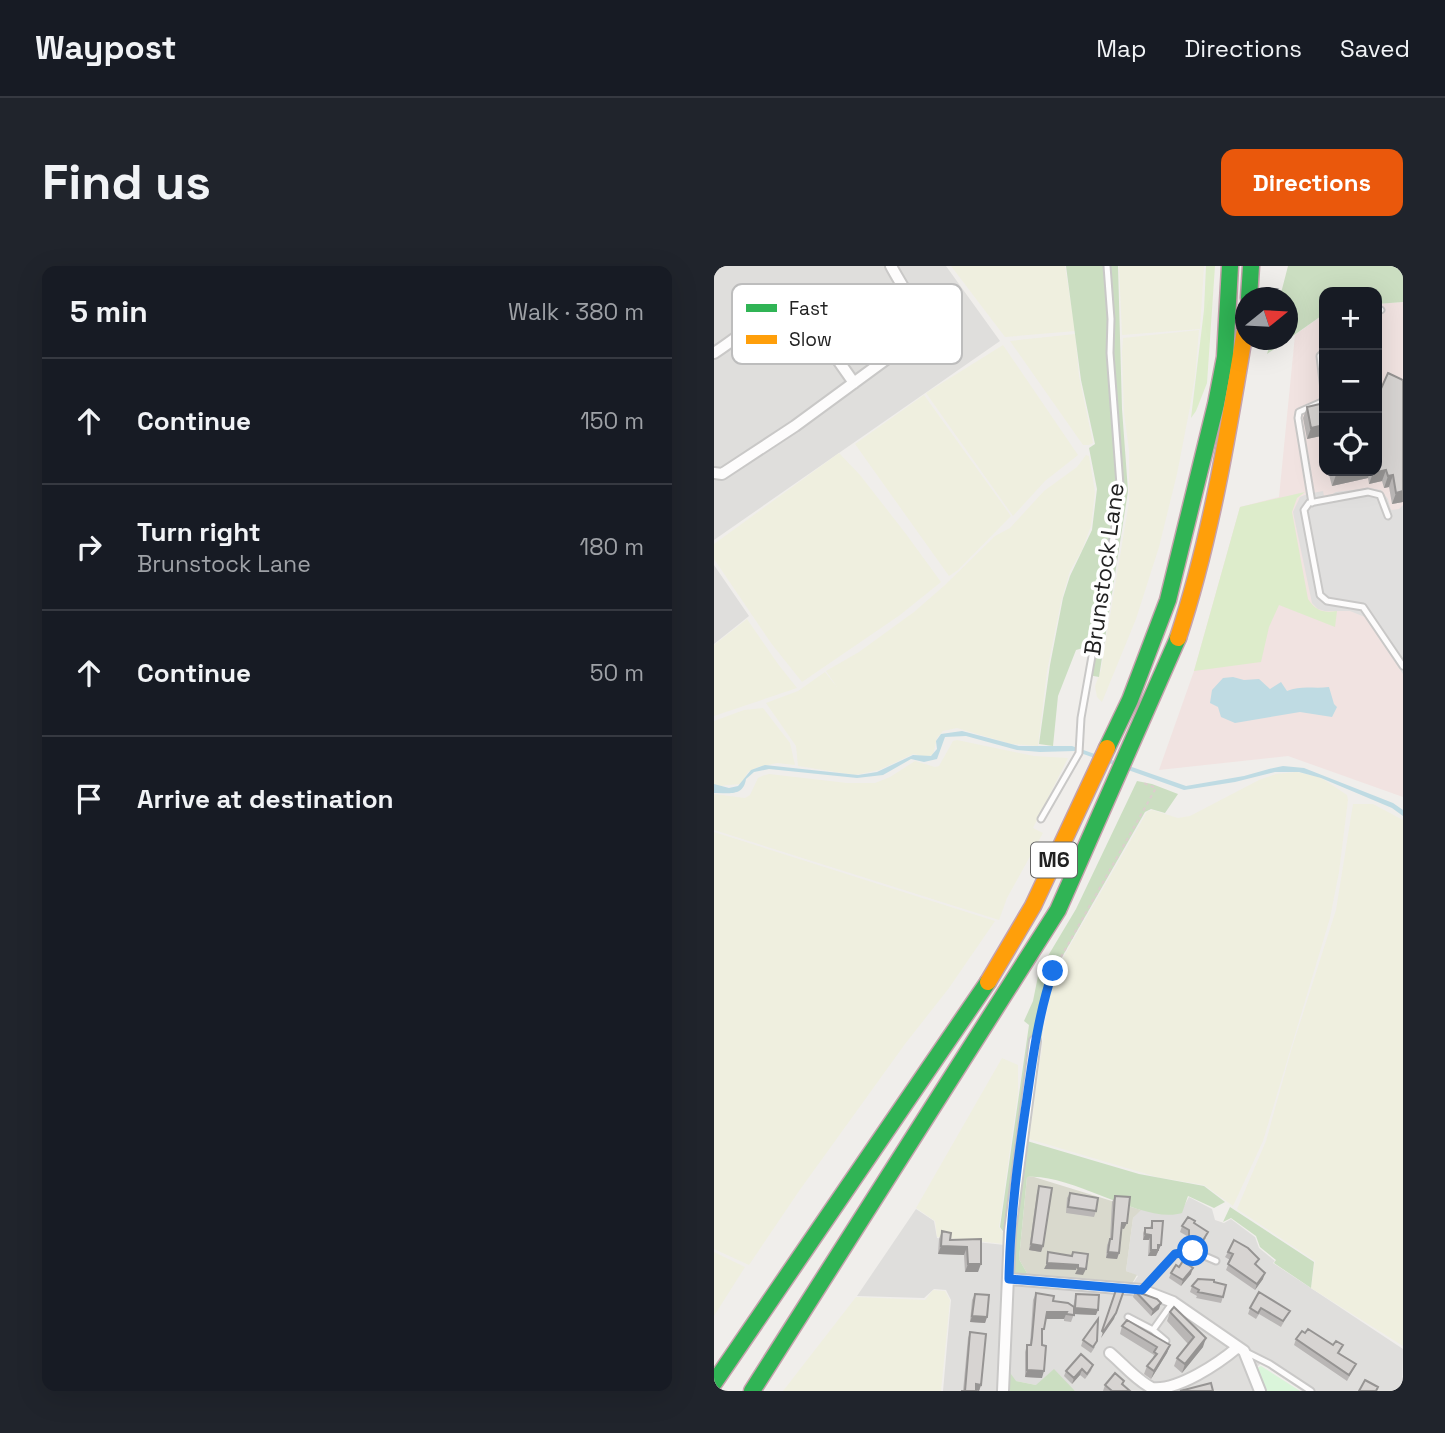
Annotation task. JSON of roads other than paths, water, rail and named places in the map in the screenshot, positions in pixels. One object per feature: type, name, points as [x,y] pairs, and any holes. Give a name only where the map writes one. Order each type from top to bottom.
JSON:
[{"type":"highway","name":"M6","points":[[714,1383],[997,969],[1033,906],[1130,700],[1168,600],[1216,404],[1225,357],[1230,266]]},
{"type":"highway","points":[[1250,287],[1251,266]]},
{"type":"highway","name":"M6","points":[[751,1391],[1058,910],[1175,647],[1191,598],[1228,434],[1242,350]]},
{"type":"street","points":[[891,266],[901,284]]},
{"type":"street","points":[[714,353],[732,341]]},
{"type":"street","points":[[841,364],[854,383]]},
{"type":"street","points":[[714,473],[722,474],[795,426],[880,364]]},
{"type":"street","points":[[1003,1391],[1010,1231],[1035,1041]]},
{"type":"street","points":[[1009,1279],[1142,1290],[1173,1302],[1241,1349],[1260,1391]]},
{"type":"street","points":[[1110,1353],[1154,1390],[1172,1390],[1200,1378],[1241,1349]]},
{"type":"lane","name":"Brunstock Lane","points":[[1041,819],[1079,753],[1081,718],[1120,485],[1110,353],[1111,319],[1107,266]]},
{"type":"lane","points":[[1312,503],[1304,462],[1299,412],[1319,403]]},
{"type":"lane","points":[[1388,516],[1380,495],[1368,492],[1312,503],[1304,510],[1320,595],[1327,601],[1363,607],[1403,666]]},
{"type":"lane","points":[[1142,1290],[1175,1254],[1193,1251],[1216,1261]]},
{"type":"lane","points":[[1153,1330],[1173,1302]]},
{"type":"lane","points":[[1128,1317],[1167,1341]]},
{"type":"lane","points":[[1241,1349],[1311,1391]]},
{"type":"water","points":[[1223,678],[1244,680],[1259,679],[1270,689],[1281,682],[1287,691],[1329,687],[1337,707],[1332,717],[1300,712],[1235,723],[1221,717],[1218,707],[1210,703],[1212,690]]},
{"type":"water","points":[[962,731],[1019,746],[1072,746],[1186,786],[1283,766],[1304,768],[1393,803],[1403,810],[1403,816],[1392,808],[1321,778],[1299,772],[1275,772],[1184,790],[1075,751],[1017,750],[966,736],[945,737],[937,759],[924,762],[911,759],[883,775],[857,778],[769,769],[754,772],[738,792],[714,793],[714,784],[729,788],[738,786],[751,770],[765,765],[858,775],[877,772],[913,755],[931,756],[937,749],[936,741],[941,734]]}]
